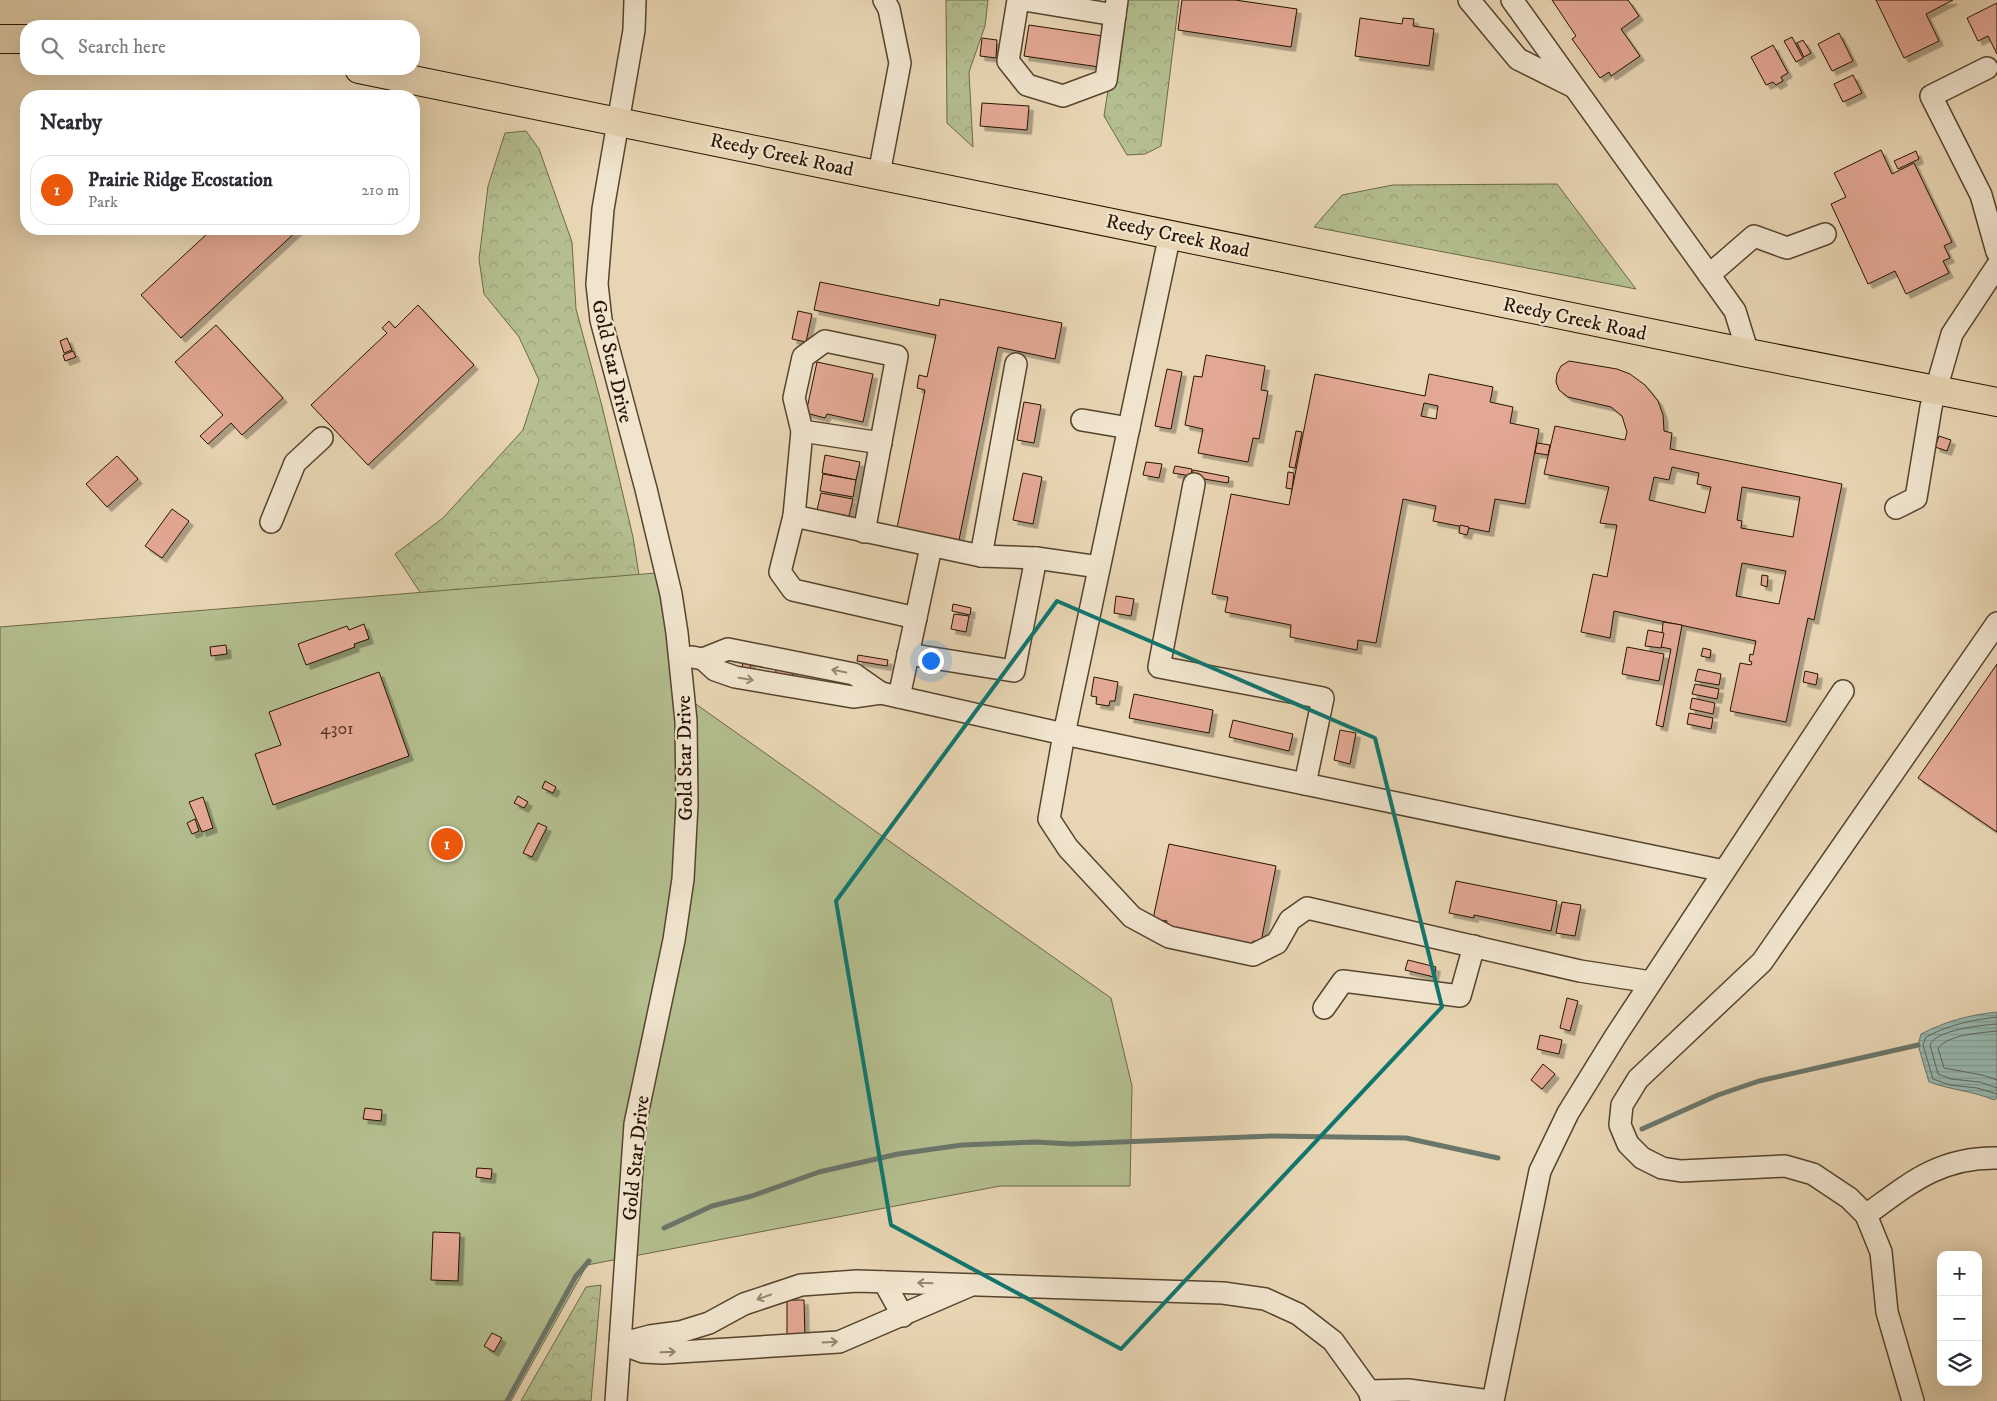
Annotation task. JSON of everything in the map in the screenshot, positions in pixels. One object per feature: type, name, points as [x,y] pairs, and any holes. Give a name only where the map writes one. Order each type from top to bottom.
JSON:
[{"type":"main road","points":[[0,38],[20,39]]},
{"type":"main road","name":"Reedy Creek Road","points":[[390,75],[619,120],[1748,353],[1936,388],[1997,402]]},
{"type":"street","name":"Gold Star Drive","points":[[616,1401],[635,1124],[672,950],[683,879],[687,804],[686,730],[680,655],[662,556],[601,320],[597,284],[602,218],[634,30],[635,0]]},
{"type":"street","points":[[879,174],[900,63],[889,8],[884,0]]},
{"type":"street","points":[[1018,0],[1008,61],[1027,85],[1063,96],[1106,80],[1116,7],[1024,0]]},
{"type":"street","points":[[1470,0],[1518,59],[1574,87]]},
{"type":"street","points":[[1512,0],[1735,311],[1748,353]]},
{"type":"street","points":[[1987,68],[1931,96],[1981,195],[1997,252]]},
{"type":"street","points":[[1170,234],[1064,734],[1049,819],[1068,848],[1132,917],[1169,937],[1253,955],[1277,943],[1290,920],[1307,908],[1580,971],[1651,982]]},
{"type":"street","points":[[1710,275],[1754,236],[1787,248],[1825,234]]},
{"type":"street","points":[[1896,508],[1916,498],[1936,388],[1952,334],[1997,266]]},
{"type":"street","points":[[864,532],[897,356],[825,341],[803,357],[794,398],[802,431],[794,516],[780,572],[793,590],[916,618]]},
{"type":"street","points":[[981,556],[1016,364]]},
{"type":"street","points":[[1082,420],[1128,428]]},
{"type":"street","points":[[802,431],[881,443]]},
{"type":"street","points":[[270,522],[295,463],[322,438]]},
{"type":"street","points":[[1194,484],[1158,667],[1323,698],[1305,784]]},
{"type":"street","points":[[794,516],[930,547],[981,556],[1036,558],[1099,567]]},
{"type":"street","points":[[890,696],[908,654],[930,547]]},
{"type":"street","points":[[908,654],[1014,671],[1036,558]]},
{"type":"street","points":[[1913,1401],[1887,1312],[1881,1252],[1866,1215],[1849,1198],[1813,1174],[1785,1166],[1681,1171],[1662,1168],[1642,1158],[1628,1144],[1620,1126],[1622,1105],[1638,1079],[1762,962],[1997,622]]},
{"type":"street","points":[[680,655],[703,659],[715,670],[735,677],[853,697],[890,696],[1724,871]]},
{"type":"street","points":[[620,1344],[709,1323],[744,1304],[801,1285],[884,1282],[1223,1293],[1265,1299],[1298,1314],[1333,1341],[1371,1396],[1408,1390],[1492,1401],[1540,1171],[1568,1113],[1651,982],[1843,691]]},
{"type":"street","points":[[1324,1008],[1343,981],[1460,996],[1474,946]]},
{"type":"street","points":[[1866,1215],[1919,1177],[1956,1161],[1997,1158]]},
{"type":"street","points":[[884,1282],[903,1316]]},
{"type":"street","points":[[620,1344],[643,1352],[663,1353],[839,1342],[903,1316],[973,1284]]},
{"type":"highlighted area","points":[[1057,601],[1375,738],[1442,1007],[1121,1349],[891,1225],[836,901]]},
{"type":"green space","points":[[946,0],[988,0],[985,26],[969,72],[973,147],[947,123]]},
{"type":"green space","points":[[1122,0],[1179,0],[1161,146],[1145,154],[1127,155],[1104,116]]},
{"type":"green space","points":[[526,131],[539,149],[572,242],[576,309],[602,406],[633,537],[645,613],[427,603],[395,554],[443,518],[523,430],[539,380],[519,337],[484,294],[479,259],[488,186],[505,133]]},
{"type":"green space","points":[[1557,184],[1636,289],[1314,227],[1342,195],[1393,185]]},
{"type":"green space","points":[[656,573],[676,690],[1111,998],[1132,1086],[1130,1186],[1000,1186],[587,1265],[511,1401],[0,1401],[0,627]]},
{"type":"green space","points":[[601,1285],[591,1401],[521,1401],[586,1287]]},
{"type":"water","points":[[1997,1012],[1997,1098],[1994,1100],[1929,1082],[1918,1045],[1921,1034],[1958,1019]]},
{"type":"building","points":[[1182,0],[1235,0],[1297,9],[1291,47],[1178,30]]},
{"type":"building","points":[[1552,0],[1628,0],[1639,16],[1621,29],[1640,56],[1611,76],[1609,72],[1600,78],[1572,39],[1576,36]]},
{"type":"building","points":[[1876,0],[1953,0],[1926,14],[1939,41],[1904,58]]},
{"type":"building","points":[[1997,3],[1997,54],[1988,36],[1978,41],[1967,18]]},
{"type":"building","points":[[1360,18],[1402,24],[1403,18],[1414,19],[1413,26],[1434,29],[1429,66],[1355,56]]},
{"type":"building","points":[[1029,25],[1103,36],[1099,67],[1024,56]]},
{"type":"building","points":[[1839,33],[1853,61],[1832,71],[1818,44]]},
{"type":"building","points":[[1792,37],[1803,58],[1796,62],[1784,41]]},
{"type":"building","points":[[982,38],[997,40],[996,58],[980,56]]},
{"type":"building","points":[[1803,40],[1811,53],[1804,57],[1797,43]]},
{"type":"building","points":[[1773,45],[1788,73],[1781,77],[1783,81],[1776,85],[1773,82],[1766,85],[1751,57]]},
{"type":"building","points":[[1853,75],[1862,93],[1843,102],[1834,84]]},
{"type":"building","points":[[982,103],[1029,106],[1027,130],[980,126]]},
{"type":"building","points":[[1881,150],[1892,174],[1914,163],[1952,242],[1944,246],[1950,258],[1943,261],[1949,273],[1906,294],[1895,271],[1868,284],[1831,204],[1846,197],[1834,173]]},
{"type":"building","points":[[1916,151],[1919,159],[1898,169],[1894,161]]},
{"type":"building","points":[[206,235],[293,235],[181,338],[141,295]]},
{"type":"building","points":[[820,282],[939,306],[940,299],[1062,323],[1055,359],[998,347],[959,540],[897,528],[925,390],[917,388],[919,375],[927,377],[936,335],[814,310]]},
{"type":"building","points":[[418,305],[474,365],[368,465],[311,405],[387,333],[382,328],[389,321],[395,328]]},
{"type":"building","points":[[798,311],[812,314],[806,342],[792,339]]},
{"type":"building","points":[[216,325],[283,398],[242,435],[231,423],[208,444],[200,436],[223,415],[175,362]]},
{"type":"building","points":[[67,338],[72,350],[64,353],[60,341]]},
{"type":"building","points":[[73,351],[76,357],[65,361],[63,355]]},
{"type":"building","points":[[1206,355],[1265,366],[1261,390],[1268,391],[1259,439],[1253,438],[1248,462],[1198,453],[1203,429],[1185,425],[1194,376],[1202,377]]},
{"type":"building","points":[[1569,361],[1617,369],[1630,374],[1645,385],[1658,401],[1663,415],[1664,431],[1672,433],[1670,449],[1842,484],[1814,620],[1808,618],[1786,722],[1730,711],[1740,663],[1751,665],[1752,662],[1749,661],[1750,654],[1753,655],[1756,641],[1614,611],[1610,638],[1581,632],[1593,574],[1607,577],[1617,525],[1600,523],[1609,487],[1544,474],[1555,426],[1625,440],[1627,432],[1622,416],[1611,407],[1568,397],[1559,390],[1556,382],[1561,366]],"holes":[[[1672,467],[1699,473],[1697,484],[1711,487],[1705,513],[1649,500],[1654,477],[1669,480]],[[1742,487],[1800,497],[1793,537],[1741,528],[1742,521],[1737,520]],[[1742,563],[1786,571],[1779,604],[1736,596]]]},
{"type":"building","points":[[817,362],[873,374],[863,422],[827,414],[825,418],[806,413]]},
{"type":"building","points":[[1167,369],[1182,372],[1171,429],[1155,426]]},
{"type":"building","points":[[1315,374],[1425,396],[1429,374],[1493,387],[1490,402],[1513,407],[1510,423],[1539,429],[1525,504],[1495,499],[1489,532],[1433,521],[1436,506],[1403,499],[1376,643],[1358,640],[1357,650],[1290,637],[1291,625],[1225,612],[1228,597],[1212,594],[1231,494],[1289,505]],"holes":[[[1424,403],[1438,406],[1436,419],[1421,416]]]},
{"type":"building","points":[[1024,402],[1041,405],[1034,443],[1017,440]]},
{"type":"building","points":[[1296,431],[1302,432],[1295,468],[1289,467]]},
{"type":"building","points":[[1939,436],[1951,440],[1947,451],[1935,447]]},
{"type":"building","points":[[1537,443],[1550,445],[1548,455],[1535,453]]},
{"type":"building","points":[[825,455],[860,462],[856,480],[822,473]]},
{"type":"building","points":[[117,456],[138,479],[107,507],[86,484]]},
{"type":"building","points":[[1146,462],[1162,464],[1159,478],[1143,475]]},
{"type":"building","points":[[1175,466],[1192,469],[1191,476],[1173,473]]},
{"type":"building","points":[[1193,470],[1229,477],[1228,483],[1192,477]]},
{"type":"building","points":[[1288,472],[1294,473],[1292,489],[1286,488]]},
{"type":"building","points":[[1023,473],[1042,477],[1033,524],[1013,520]]},
{"type":"building","points":[[823,474],[856,480],[853,497],[820,491]]},
{"type":"building","points":[[821,493],[853,499],[849,516],[817,510]]},
{"type":"building","points":[[172,509],[189,521],[162,558],[145,546]]},
{"type":"building","points":[[1460,525],[1469,527],[1467,535],[1459,533]]},
{"type":"building","points":[[1762,575],[1768,576],[1767,587],[1761,585]]},
{"type":"building","points":[[1116,596],[1134,599],[1131,616],[1114,613]]},
{"type":"building","points":[[953,604],[971,608],[970,615],[952,611]]},
{"type":"building","points":[[954,614],[969,616],[966,632],[951,629]]},
{"type":"building","points":[[1663,622],[1682,625],[1663,727],[1656,725],[1671,649],[1661,647]]},
{"type":"building","points":[[364,624],[369,639],[354,644],[355,647],[306,665],[298,644],[347,626],[349,630]]},
{"type":"building","points":[[1648,630],[1664,633],[1661,648],[1645,646]]},
{"type":"building","points":[[226,645],[227,654],[211,656],[210,647]]},
{"type":"building","points":[[1627,647],[1664,654],[1659,681],[1622,674]]},
{"type":"building","points":[[1703,648],[1711,650],[1710,658],[1701,656]]},
{"type":"building","points":[[858,655],[888,660],[887,666],[857,661]]},
{"type":"building","points":[[743,660],[751,661],[750,670],[742,669]]},
{"type":"building","points":[[1997,664],[1997,832],[1918,778]]},
{"type":"building","points":[[777,666],[793,669],[792,679],[775,676]]},
{"type":"building","points":[[1698,669],[1721,674],[1719,685],[1695,681]]},
{"type":"building","points":[[1805,671],[1818,674],[1816,685],[1803,682]]},
{"type":"building","points":[[379,672],[409,756],[273,805],[255,754],[281,745],[269,712]]},
{"type":"building","points":[[1094,677],[1118,682],[1115,701],[1110,701],[1109,706],[1096,704],[1097,697],[1091,696]]},
{"type":"building","points":[[1695,684],[1719,689],[1717,699],[1692,694]]},
{"type":"building","points":[[1134,694],[1213,710],[1209,733],[1129,718]]},
{"type":"building","points":[[1692,698],[1715,703],[1713,714],[1690,709]]},
{"type":"building","points":[[1689,713],[1713,718],[1711,729],[1687,724]]},
{"type":"building","points":[[1233,720],[1293,734],[1289,751],[1229,737]]},
{"type":"building","points":[[1340,730],[1356,733],[1350,764],[1334,760]]},
{"type":"building","points":[[545,781],[556,787],[553,793],[542,788]]},
{"type":"building","points":[[518,796],[528,802],[524,808],[514,803]]},
{"type":"building","points":[[203,797],[213,828],[202,832],[189,802]]},
{"type":"building","points":[[195,819],[199,831],[192,834],[187,823]]},
{"type":"building","points":[[538,823],[547,827],[532,857],[523,853]]},
{"type":"building","points":[[1169,844],[1276,866],[1261,942],[1253,941],[1251,949],[1165,931],[1167,921],[1153,919]]},
{"type":"building","points":[[1456,881],[1557,901],[1551,931],[1474,915],[1474,918],[1449,913]]},
{"type":"building","points":[[1562,902],[1581,905],[1575,936],[1556,933]]},
{"type":"building","points":[[1408,960],[1436,967],[1434,977],[1405,970]]},
{"type":"building","points":[[1567,998],[1578,1001],[1570,1031],[1560,1028]]},
{"type":"building","points":[[1540,1035],[1562,1040],[1559,1054],[1537,1049]]},
{"type":"building","points":[[1543,1064],[1555,1074],[1542,1089],[1531,1080]]},
{"type":"building","points":[[365,1108],[382,1110],[381,1121],[363,1119]]},
{"type":"building","points":[[477,1168],[492,1169],[491,1179],[476,1177]]},
{"type":"building","points":[[433,1232],[460,1233],[458,1281],[431,1280]]},
{"type":"building","points":[[787,1300],[804,1300],[805,1339],[787,1339]]},
{"type":"building","points":[[492,1333],[502,1338],[494,1352],[484,1346]]},
{"type":"waterway","points":[[1642,1129],[1718,1095],[1759,1081],[1918,1045]]},
{"type":"waterway","points":[[664,1228],[712,1206],[752,1196],[819,1172],[898,1154],[962,1145],[1036,1142],[1071,1144],[1272,1136],[1406,1138],[1498,1158]]},
{"type":"waterway","points":[[507,1401],[576,1276],[589,1261]]},
{"type":"place","name":"Prairie Ridge Ecostation","points":[[447,844]]}]
